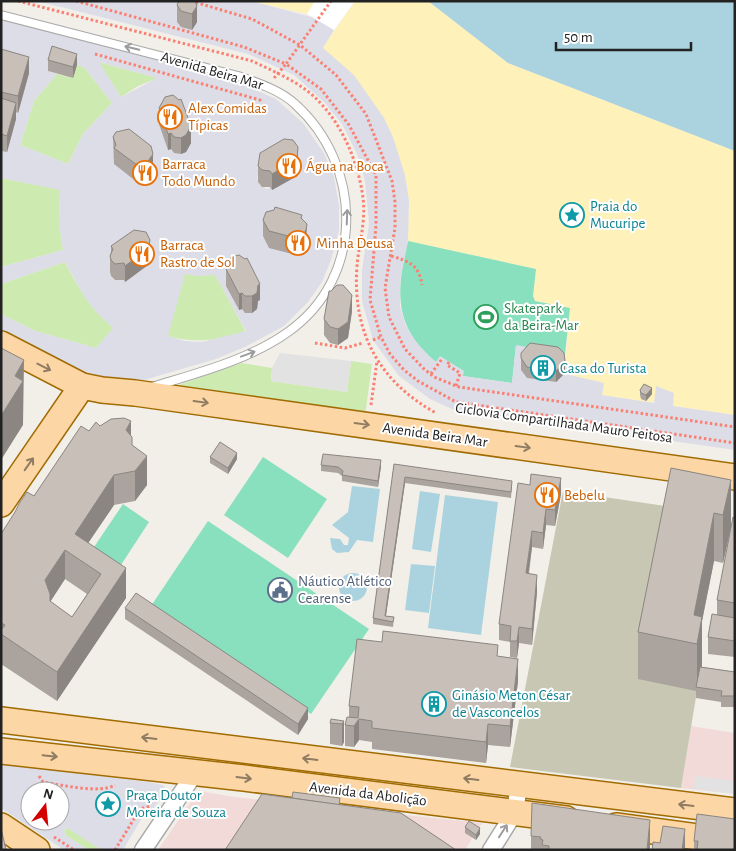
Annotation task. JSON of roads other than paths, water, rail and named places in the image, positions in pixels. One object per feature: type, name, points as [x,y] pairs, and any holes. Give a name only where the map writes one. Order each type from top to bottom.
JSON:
[{"type":"main road","name":"Avenida Beira Mar","points":[[1,344],[82,386],[102,390],[135,392],[735,477]]},
{"type":"main road","points":[[1,504],[82,386]]},
{"type":"main road","name":"Avenida da Abolição","points":[[1,720],[735,811]]},
{"type":"main road","name":"Avenida da Abolição","points":[[1,751],[515,812],[735,842]]},
{"type":"main road","points":[[1,826],[37,850]]},
{"type":"street","points":[[142,850],[195,773]]},
{"type":"street","points":[[491,850],[515,812],[519,785]]},
{"type":"lane","name":"Avenida Beira Mar","points":[[1,15],[238,76],[268,87],[294,102],[310,118],[327,141],[339,167],[348,216],[340,257],[333,280],[305,318],[289,332],[259,350],[135,392]]},
{"type":"water","points":[[428,1],[735,1],[735,151],[508,63]]},
{"type":"water","points":[[352,486],[380,489],[373,542],[357,540],[349,552],[337,553],[332,549],[330,538],[340,539],[344,545],[348,545],[349,538],[332,525],[348,512]]},
{"type":"water","points":[[420,491],[440,494],[431,552],[412,549]]},
{"type":"water","points":[[445,495],[498,502],[481,635],[428,628]]},
{"type":"water","points":[[411,564],[435,566],[429,613],[405,610]]},
{"type":"water","points":[[353,573],[363,577],[367,587],[363,597],[353,601],[343,597],[339,587],[343,577]]},
{"type":"place","name":"Alex Comidas Típicas","points":[[170,117]]},
{"type":"place","name":"Água na Boca","points":[[289,166]]},
{"type":"place","name":"Barraca Todo Mundo","points":[[145,173]]},
{"type":"place","name":"Praia do Mucuripe","points":[[572,215]]},
{"type":"place","name":"Minha Deusa","points":[[298,243]]},
{"type":"place","name":"Barraca Rastro de Sol","points":[[142,254]]},
{"type":"place","name":"Skatepark da Beira-Mar","points":[[486,317]]},
{"type":"place","name":"Casa do Turista","points":[[543,368]]},
{"type":"place","name":"Bebelu","points":[[547,495]]},
{"type":"place","name":"Náutico Atlético Cearense","points":[[280,590]]},
{"type":"place","name":"Ginásio Meton César de Vasconcelos","points":[[434,704]]},
{"type":"place","name":"Praça Doutor Moreira de Souza","points":[[108,804]]}]
